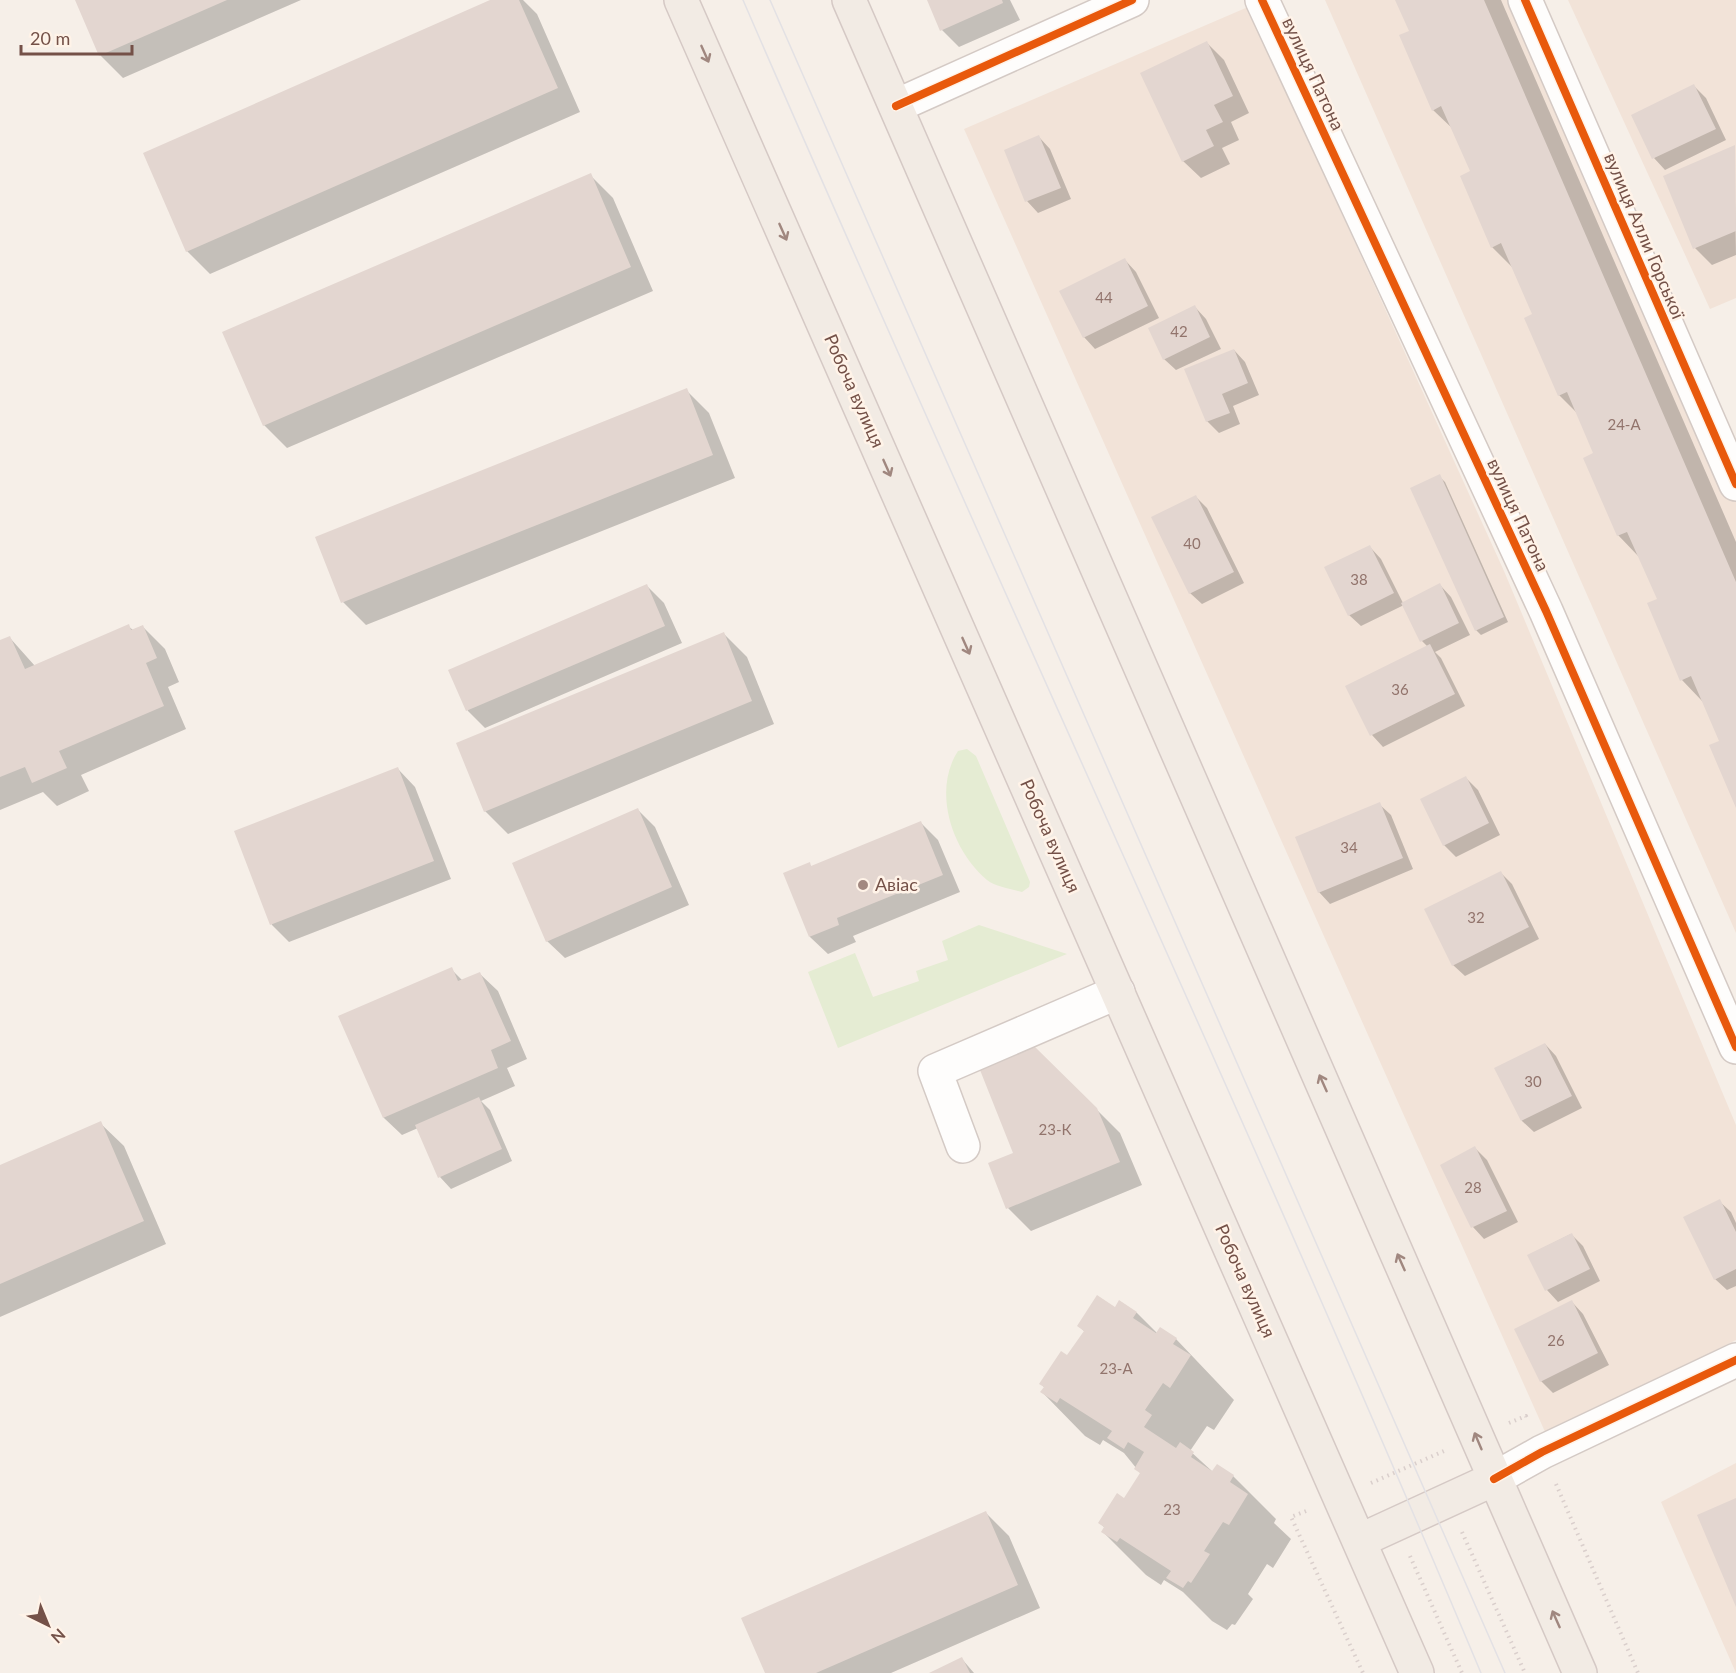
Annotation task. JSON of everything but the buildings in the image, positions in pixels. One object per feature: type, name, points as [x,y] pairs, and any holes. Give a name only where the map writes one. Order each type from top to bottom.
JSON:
[{"type":"main road","name":"Робоча вулиця","points":[[681,0],[1417,1673]]},
{"type":"main road","points":[[849,0],[1580,1673]]},
{"type":"main road","points":[[1359,1541],[1494,1479]]},
{"type":"street","points":[[896,106],[1132,0]]},
{"type":"street","name":"вулиця Патона","points":[[1262,0],[1546,611],[1736,1047]]},
{"type":"street","name":"вулиця Алли Горської","points":[[1525,0],[1736,484]]},
{"type":"street","points":[[963,1146],[935,1071],[1119,992]]},
{"type":"street","points":[[1494,1479],[1542,1452],[1736,1360]]},
{"type":"path","points":[[1363,1673],[1291,1517],[1526,1416],[1638,1673]]},
{"type":"path","points":[[1429,1458],[1525,1673]]},
{"type":"path","points":[[1378,1480],[1462,1673]]},
{"type":"shaded area","points":[[1325,0],[1532,0],[1736,462],[1736,933]]},
{"type":"shaded area","points":[[1568,0],[1736,0],[1736,298],[1710,309]]},
{"type":"shaded area","points":[[1248,7],[1504,571],[1736,1125],[1736,1340],[1546,1434],[964,129]]},
{"type":"shaded area","points":[[1736,1463],[1736,1673],[1661,1502]]},
{"type":"green space","points":[[967,749],[976,756],[1030,882],[1029,887],[1022,892],[987,880],[964,853],[956,837],[950,820],[947,784],[950,767],[958,751]]},
{"type":"green space","points":[[979,925],[1067,954],[838,1048],[808,972],[855,953],[873,997],[919,981],[916,971],[948,960],[942,941]]},
{"type":"tram line","points":[[743,0],[927,418],[1208,1044],[1481,1673]]},
{"type":"tram line","points":[[770,0],[1505,1673]]},
{"type":"cycle path","points":[[896,106],[1132,0]]},
{"type":"cycle path","points":[[1262,0],[1546,611],[1736,1047]]},
{"type":"cycle path","points":[[1525,0],[1736,484]]},
{"type":"cycle path","points":[[1494,1479],[1542,1452],[1736,1360]]},
{"type":"place","name":"Авіас","points":[[863,885]]}]
